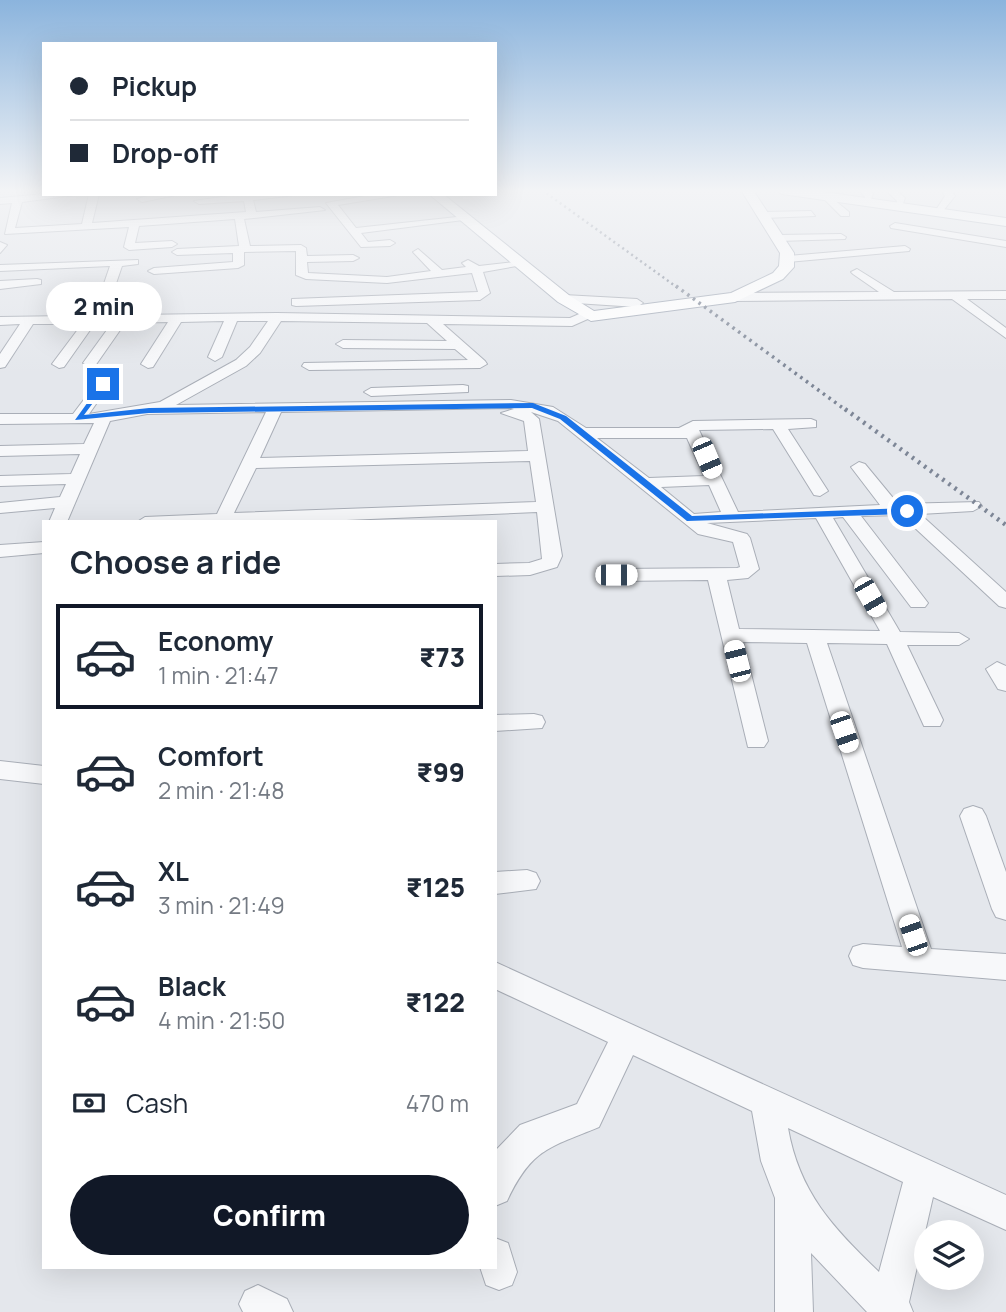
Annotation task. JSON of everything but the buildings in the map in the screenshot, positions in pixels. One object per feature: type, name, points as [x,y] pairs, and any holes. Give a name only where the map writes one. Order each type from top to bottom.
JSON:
[{"type":"main road","points":[[506,251],[586,315],[735,297],[778,276],[796,259],[790,251]]},
{"type":"street","points":[[154,271],[238,265],[241,251]]},
{"type":"street","points":[[303,251],[302,275],[306,276],[382,264],[440,274],[522,264]]},
{"type":"street","points":[[372,251],[382,264],[377,319]]},
{"type":"street","points":[[796,259],[881,251]]},
{"type":"street","points":[[418,252],[440,274]]},
{"type":"street","points":[[0,268],[115,257]]},
{"type":"street","points":[[103,304],[115,257]]},
{"type":"street","points":[[0,259],[115,257],[134,262]]},
{"type":"street","points":[[303,258],[353,258]]},
{"type":"street","points":[[296,302],[480,296],[484,293],[477,270],[462,258]]},
{"type":"street","points":[[796,259],[823,264],[881,259]]},
{"type":"street","points":[[858,272],[892,296]]},
{"type":"street","points":[[0,285],[37,282]]},
{"type":"street","points":[[954,295],[1006,334]]},
{"type":"street","points":[[735,297],[1006,295]]},
{"type":"street","points":[[564,299],[637,303]]},
{"type":"street","points":[[0,321],[276,317],[572,323],[586,315]]},
{"type":"street","points":[[215,357],[232,317]]},
{"type":"street","points":[[0,419],[104,418],[149,410],[179,400],[241,363],[255,350],[276,317]]},
{"type":"street","points":[[148,364],[177,318]]},
{"type":"street","points":[[335,366],[353,318]]},
{"type":"street","points":[[59,364],[91,320]]},
{"type":"street","points":[[90,363],[121,320]]},
{"type":"street","points":[[0,364],[29,321]]},
{"type":"street","points":[[309,366],[480,363],[432,321]]},
{"type":"street","points":[[343,344],[460,345]]},
{"type":"street","points":[[78,418],[103,384]]},
{"type":"street","points":[[435,398],[463,389]]},
{"type":"street","points":[[272,412],[374,399],[435,398],[533,406],[555,414],[582,433],[690,519],[712,533],[737,536],[743,541],[749,572],[616,575]]},
{"type":"street","points":[[149,410],[514,412],[531,419],[534,456],[552,556],[550,563],[530,569],[497,570]]},
{"type":"street","points":[[223,519],[272,412]]},
{"type":"street","points":[[59,520],[104,418]]},
{"type":"street","points":[[777,424],[820,491]]},
{"type":"street","points":[[688,432],[687,428],[693,426],[811,424]]},
{"type":"street","points":[[582,433],[688,432],[698,438],[732,517]]},
{"type":"street","points":[[0,451],[90,449]]},
{"type":"street","points":[[250,463],[534,456]]},
{"type":"street","points":[[859,467],[901,511],[1006,602]]},
{"type":"street","points":[[0,481],[76,479]]},
{"type":"street","points":[[645,483],[716,480]]},
{"type":"street","points":[[0,508],[66,502]]},
{"type":"street","points":[[690,519],[973,506]]},
{"type":"street","points":[[197,520],[545,507]]},
{"type":"street","points":[[849,513],[918,603]]},
{"type":"street","points":[[822,514],[894,638],[932,720]]},
{"type":"street","points":[[0,551],[42,547]]},
{"type":"street","points":[[716,574],[756,741]]},
{"type":"street","points":[[730,635],[959,639]]},
{"type":"street","points":[[815,636],[827,680],[921,960]]},
{"type":"street","points":[[497,723],[534,722]]},
{"type":"street","points":[[2,775],[42,775]]},
{"type":"street","points":[[973,816],[1006,909]]},
{"type":"street","points":[[497,883],[527,881]]},
{"type":"street","points":[[863,956],[1006,967]]},
{"type":"street","points":[[497,976],[1006,1213]]},
{"type":"street","points":[[497,1185],[508,1162],[532,1137],[588,1116],[627,1035]]},
{"type":"street","points":[[766,1100],[779,1167],[792,1198],[814,1231],[892,1309]]},
{"type":"street","points":[[892,1309],[922,1173]]},
{"type":"street","points":[[792,1198],[794,1312]]},
{"type":"railway","points":[[627,251],[678,288]]},
{"type":"railway","points":[[676,286],[847,411]]},
{"type":"railway","points":[[845,409],[1006,525]]},
{"type":"route","points":[[103,384],[78,418],[104,418],[149,410],[510,404],[533,406],[563,418],[690,519],[907,511]]}]
